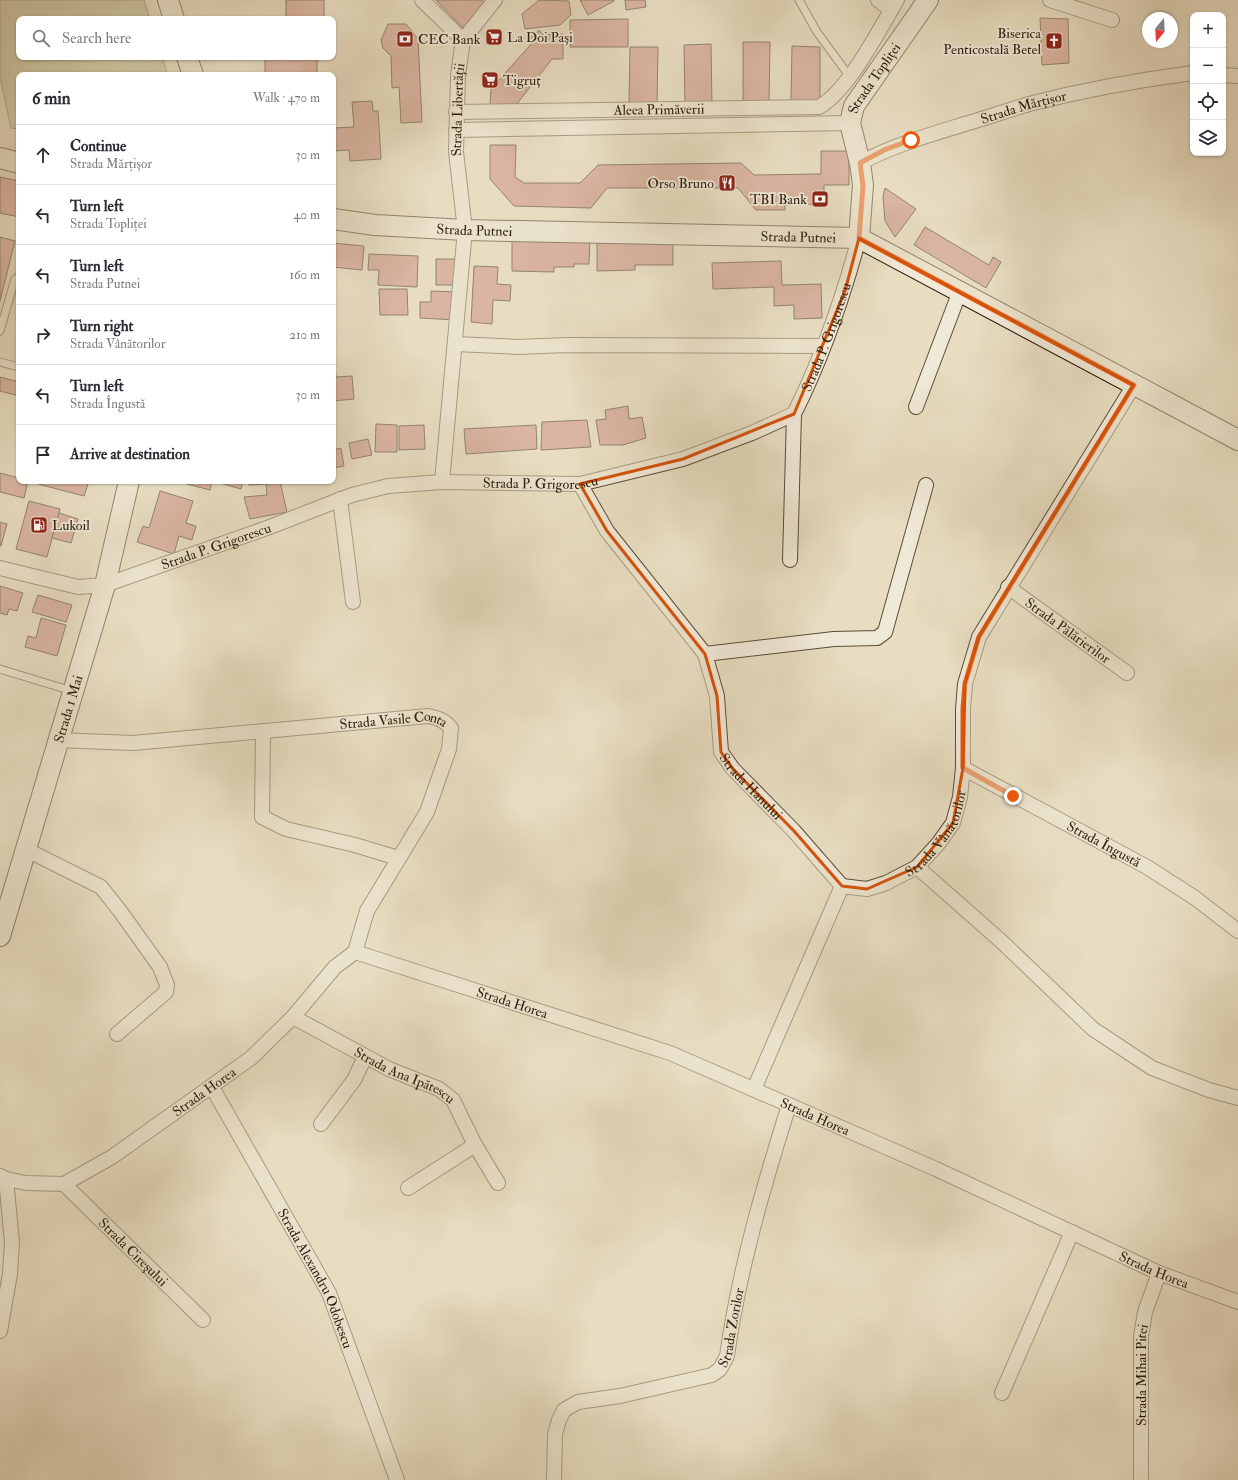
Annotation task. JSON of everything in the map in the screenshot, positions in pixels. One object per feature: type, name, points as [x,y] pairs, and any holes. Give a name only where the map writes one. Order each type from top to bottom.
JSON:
[{"type":"main road","points":[[168,0],[173,16]]},
{"type":"main road","name":"Strada Topliței","points":[[859,238],[863,186],[860,163],[850,123],[854,106],[863,91],[928,0]]},
{"type":"main road","points":[[188,60],[192,72]]},
{"type":"main road","name":"Strada Putnei","points":[[336,219],[375,225],[465,230],[859,238],[1238,440]]},
{"type":"main road","name":"Strada 1 Mai","points":[[0,936],[57,740],[105,585],[128,484]]},
{"type":"street","points":[[422,0],[463,40],[495,0]]},
{"type":"street","points":[[878,0],[894,5]]},
{"type":"street","points":[[1050,0],[1112,20]]},
{"type":"street","name":"Aleea Primăverii","points":[[456,112],[819,107],[824,104],[850,77],[894,5]]},
{"type":"street","name":"Strada Libertății","points":[[442,482],[456,344],[465,230],[456,152],[458,75],[463,40]]},
{"type":"street","name":"Strada Mărțișor","points":[[860,163],[884,150],[911,140],[1029,104],[1096,89],[1190,73]]},
{"type":"street","points":[[1226,75],[1238,76]]},
{"type":"street","points":[[850,77],[863,91]]},
{"type":"street","name":"Aleea Primăverii","points":[[456,130],[850,123]]},
{"type":"street","name":"Strada P. Grigorescu","points":[[0,568],[78,586],[105,585],[267,528],[340,499],[388,486],[442,482],[580,484],[683,459],[752,433],[794,414],[811,378],[845,291],[859,238]]},
{"type":"street","points":[[916,407],[960,291]]},
{"type":"street","points":[[456,344],[518,346],[567,344],[823,346]]},
{"type":"street","name":"Strada Vânătorilor","points":[[842,886],[867,889],[886,883],[917,868],[938,844],[953,823],[960,797],[963,768],[963,709],[965,684],[979,637],[1008,587],[1134,385]]},
{"type":"street","points":[[790,560],[794,414]]},
{"type":"street","name":"Strada Hanului","points":[[580,484],[607,531],[705,654],[717,696],[721,752],[733,769],[794,831],[842,886]]},
{"type":"street","points":[[705,654],[834,639],[877,638],[885,632],[926,485]]},
{"type":"street","points":[[340,499],[353,602]]},
{"type":"street","name":"Strada Pălărierilor","points":[[1008,587],[1127,673]]},
{"type":"street","name":"Strada Vasile Conta","points":[[57,740],[133,743],[428,716],[439,718],[446,722],[451,728],[449,749],[427,812],[367,911],[355,952]]},
{"type":"street","points":[[264,731],[262,817],[286,830],[355,845],[398,858]]},
{"type":"street","name":"Strada Îngustă","points":[[963,768],[1147,867],[1195,898],[1238,932]]},
{"type":"street","points":[[25,849],[101,887],[160,967],[167,985],[166,992],[117,1034]]},
{"type":"street","points":[[917,868],[1001,941],[1093,1029],[1152,1068],[1209,1090],[1238,1098]]},
{"type":"street","points":[[754,1089],[842,886]]},
{"type":"street","name":"Strada Horea","points":[[3,1178],[26,1184],[64,1184],[112,1157],[251,1058],[293,1017],[335,967],[355,952],[670,1053],[936,1169],[1159,1273],[1238,1302]]},
{"type":"street","name":"Strada Ana Ipătescu","points":[[293,1017],[365,1057],[439,1089],[453,1100],[474,1145],[498,1183]]},
{"type":"street","points":[[322,1124],[354,1080],[365,1057]]},
{"type":"street","name":"Strada Alexandru Odobescu","points":[[212,1087],[329,1293],[397,1480]]},
{"type":"street","name":"Strada Zorilor","points":[[554,1480],[555,1434],[564,1410],[578,1402],[620,1396],[698,1379],[712,1375],[720,1369],[727,1356],[745,1257],[764,1182],[789,1105]]},
{"type":"street","points":[[408,1188],[474,1145]]},
{"type":"street","points":[[0,1331],[10,1274],[12,1242],[3,1178]]},
{"type":"street","name":"Strada Cireşului","points":[[64,1184],[203,1320]]},
{"type":"street","points":[[1002,1393],[1072,1232]]},
{"type":"street","name":"Strada Mihai Pitei","points":[[1140,1480],[1141,1336],[1145,1312],[1159,1273]]},
{"type":"lane","points":[[799,0],[817,32],[850,77]]},
{"type":"lane","points":[[0,331],[16,278]]},
{"type":"lane","points":[[0,362],[16,366]]},
{"type":"lane","points":[[0,669],[72,691]]},
{"type":"highlighted area","points":[[859,238],[1134,385],[979,637],[965,684],[963,768],[953,823],[917,867],[867,889],[842,886],[794,831],[733,769],[721,752],[717,696],[705,654],[607,531],[580,484],[683,459],[794,414],[845,291]]},
{"type":"green space","points":[[0,0],[144,0],[149,16],[16,16],[16,60],[163,60],[167,72],[16,72],[16,129],[11,128],[0,77]]},
{"type":"building","points":[[286,0],[324,0],[324,16],[286,16]]},
{"type":"building","points":[[436,0],[482,0],[487,5],[463,28]]},
{"type":"building","points":[[539,0],[569,1],[571,15],[560,25],[525,29],[522,14]]},
{"type":"building","points":[[580,0],[614,0],[614,1],[588,15]]},
{"type":"building","points":[[625,0],[645,0],[646,7],[626,10]]},
{"type":"building","name":"Biserica Penticostală Betel","points":[[1040,18],[1068,19],[1069,63],[1042,65]]},
{"type":"building","points":[[628,19],[628,47],[570,47],[570,20]]},
{"type":"building","points":[[388,24],[406,24],[418,39],[422,122],[401,123],[399,87],[392,88],[391,56],[383,48],[381,40]]},
{"type":"building","points":[[539,30],[543,35],[563,34],[563,59],[552,59],[516,105],[490,106],[491,89],[533,42],[530,39]]},
{"type":"building","points":[[743,42],[770,42],[769,104],[743,104]]},
{"type":"building","points":[[711,44],[712,104],[685,104],[684,45]]},
{"type":"building","points":[[792,46],[820,47],[820,103],[791,103]]},
{"type":"building","points":[[630,47],[658,47],[657,106],[629,105]]},
{"type":"building","points":[[265,60],[317,60],[317,72],[265,72]]},
{"type":"building","points":[[372,101],[373,111],[378,111],[381,159],[350,161],[349,150],[336,151],[336,128],[354,127],[352,102]]},
{"type":"building","points":[[490,145],[516,145],[515,177],[524,183],[580,183],[598,165],[741,163],[754,175],[821,174],[821,151],[849,151],[849,185],[824,185],[824,204],[785,205],[785,210],[756,210],[738,188],[607,188],[591,208],[514,206],[490,179]]},
{"type":"building","points":[[0,177],[16,180],[16,216],[0,213]]},
{"type":"building","points":[[885,188],[916,209],[895,237],[885,221],[883,197]]},
{"type":"building","points":[[925,227],[989,265],[993,257],[1001,262],[986,288],[914,245]]},
{"type":"building","points":[[0,237],[15,241],[0,301]]},
{"type":"building","points":[[597,238],[673,238],[673,265],[635,265],[635,270],[597,271]]},
{"type":"building","points":[[512,239],[590,239],[589,264],[574,264],[574,267],[554,267],[554,272],[512,271]]},
{"type":"building","points":[[336,243],[364,246],[362,270],[336,267]]},
{"type":"building","points":[[369,254],[418,256],[417,287],[378,285],[379,270],[368,270]]},
{"type":"building","points":[[436,259],[458,259],[457,285],[436,285]]},
{"type":"building","points":[[781,261],[782,285],[821,284],[822,318],[794,319],[794,305],[774,306],[774,287],[713,289],[712,263]]},
{"type":"building","points":[[474,266],[498,267],[497,284],[511,285],[510,301],[493,300],[492,324],[471,322]]},
{"type":"building","points":[[379,289],[407,289],[408,315],[380,315]]},
{"type":"building","points":[[431,291],[457,292],[456,320],[420,318],[420,302],[431,302]]},
{"type":"building","points":[[352,376],[354,399],[336,401],[336,377]]},
{"type":"building","points":[[0,377],[16,381],[16,395],[0,391]]},
{"type":"building","points":[[628,406],[629,419],[642,417],[646,438],[623,445],[600,445],[596,420],[606,419],[605,410]]},
{"type":"building","points":[[587,420],[591,447],[541,450],[542,422]]},
{"type":"building","points":[[376,424],[397,425],[397,452],[375,452]]},
{"type":"building","points":[[424,425],[425,449],[399,450],[399,426]]},
{"type":"building","points":[[536,425],[537,449],[466,454],[464,429]]},
{"type":"building","points":[[368,439],[372,455],[352,459],[349,443]]},
{"type":"building","points":[[341,448],[344,466],[336,467],[336,449]]},
{"type":"building","points":[[0,473],[16,477],[16,484],[27,484],[24,498],[0,492]]},
{"type":"building","points":[[38,484],[88,484],[84,496]]},
{"type":"building","points":[[187,484],[211,484],[210,490]]},
{"type":"building","points":[[224,484],[242,484],[241,489]]},
{"type":"building","points":[[266,484],[281,484],[287,512],[250,519],[244,497],[267,495]]},
{"type":"building","points":[[160,491],[193,501],[186,523],[196,526],[192,540],[179,536],[174,554],[137,542],[143,526],[149,528]]},
{"type":"building","name":"Lukoil","points":[[29,501],[60,509],[47,557],[16,549]]},
{"type":"building","points":[[59,513],[78,519],[71,543],[52,538]]},
{"type":"building","points":[[0,522],[7,524],[1,546],[0,546]]},
{"type":"building","points":[[0,586],[23,593],[17,611],[9,609],[7,615],[0,613]]},
{"type":"building","points":[[38,595],[72,605],[66,622],[32,612]]},
{"type":"building","points":[[41,618],[66,625],[57,656],[25,647],[28,636],[36,638]]},
{"type":"place","name":"La Doi Pași","points":[[494,37]]},
{"type":"place","name":"CEC Bank","points":[[405,39]]},
{"type":"place","name":"Biserica Penticostală Betel","points":[[1054,41]]},
{"type":"place","name":"Tigruț","points":[[490,80]]},
{"type":"place","name":"Orso Bruno","points":[[727,183]]},
{"type":"place","name":"TBI Bank","points":[[820,199]]},
{"type":"place","name":"Lukoil","points":[[39,525]]},
{"type":"route","points":[[911,140],[884,150],[860,163],[863,186],[863,204],[859,238],[1134,385],[979,637],[965,684],[963,709],[963,768],[1013,796]]}]
